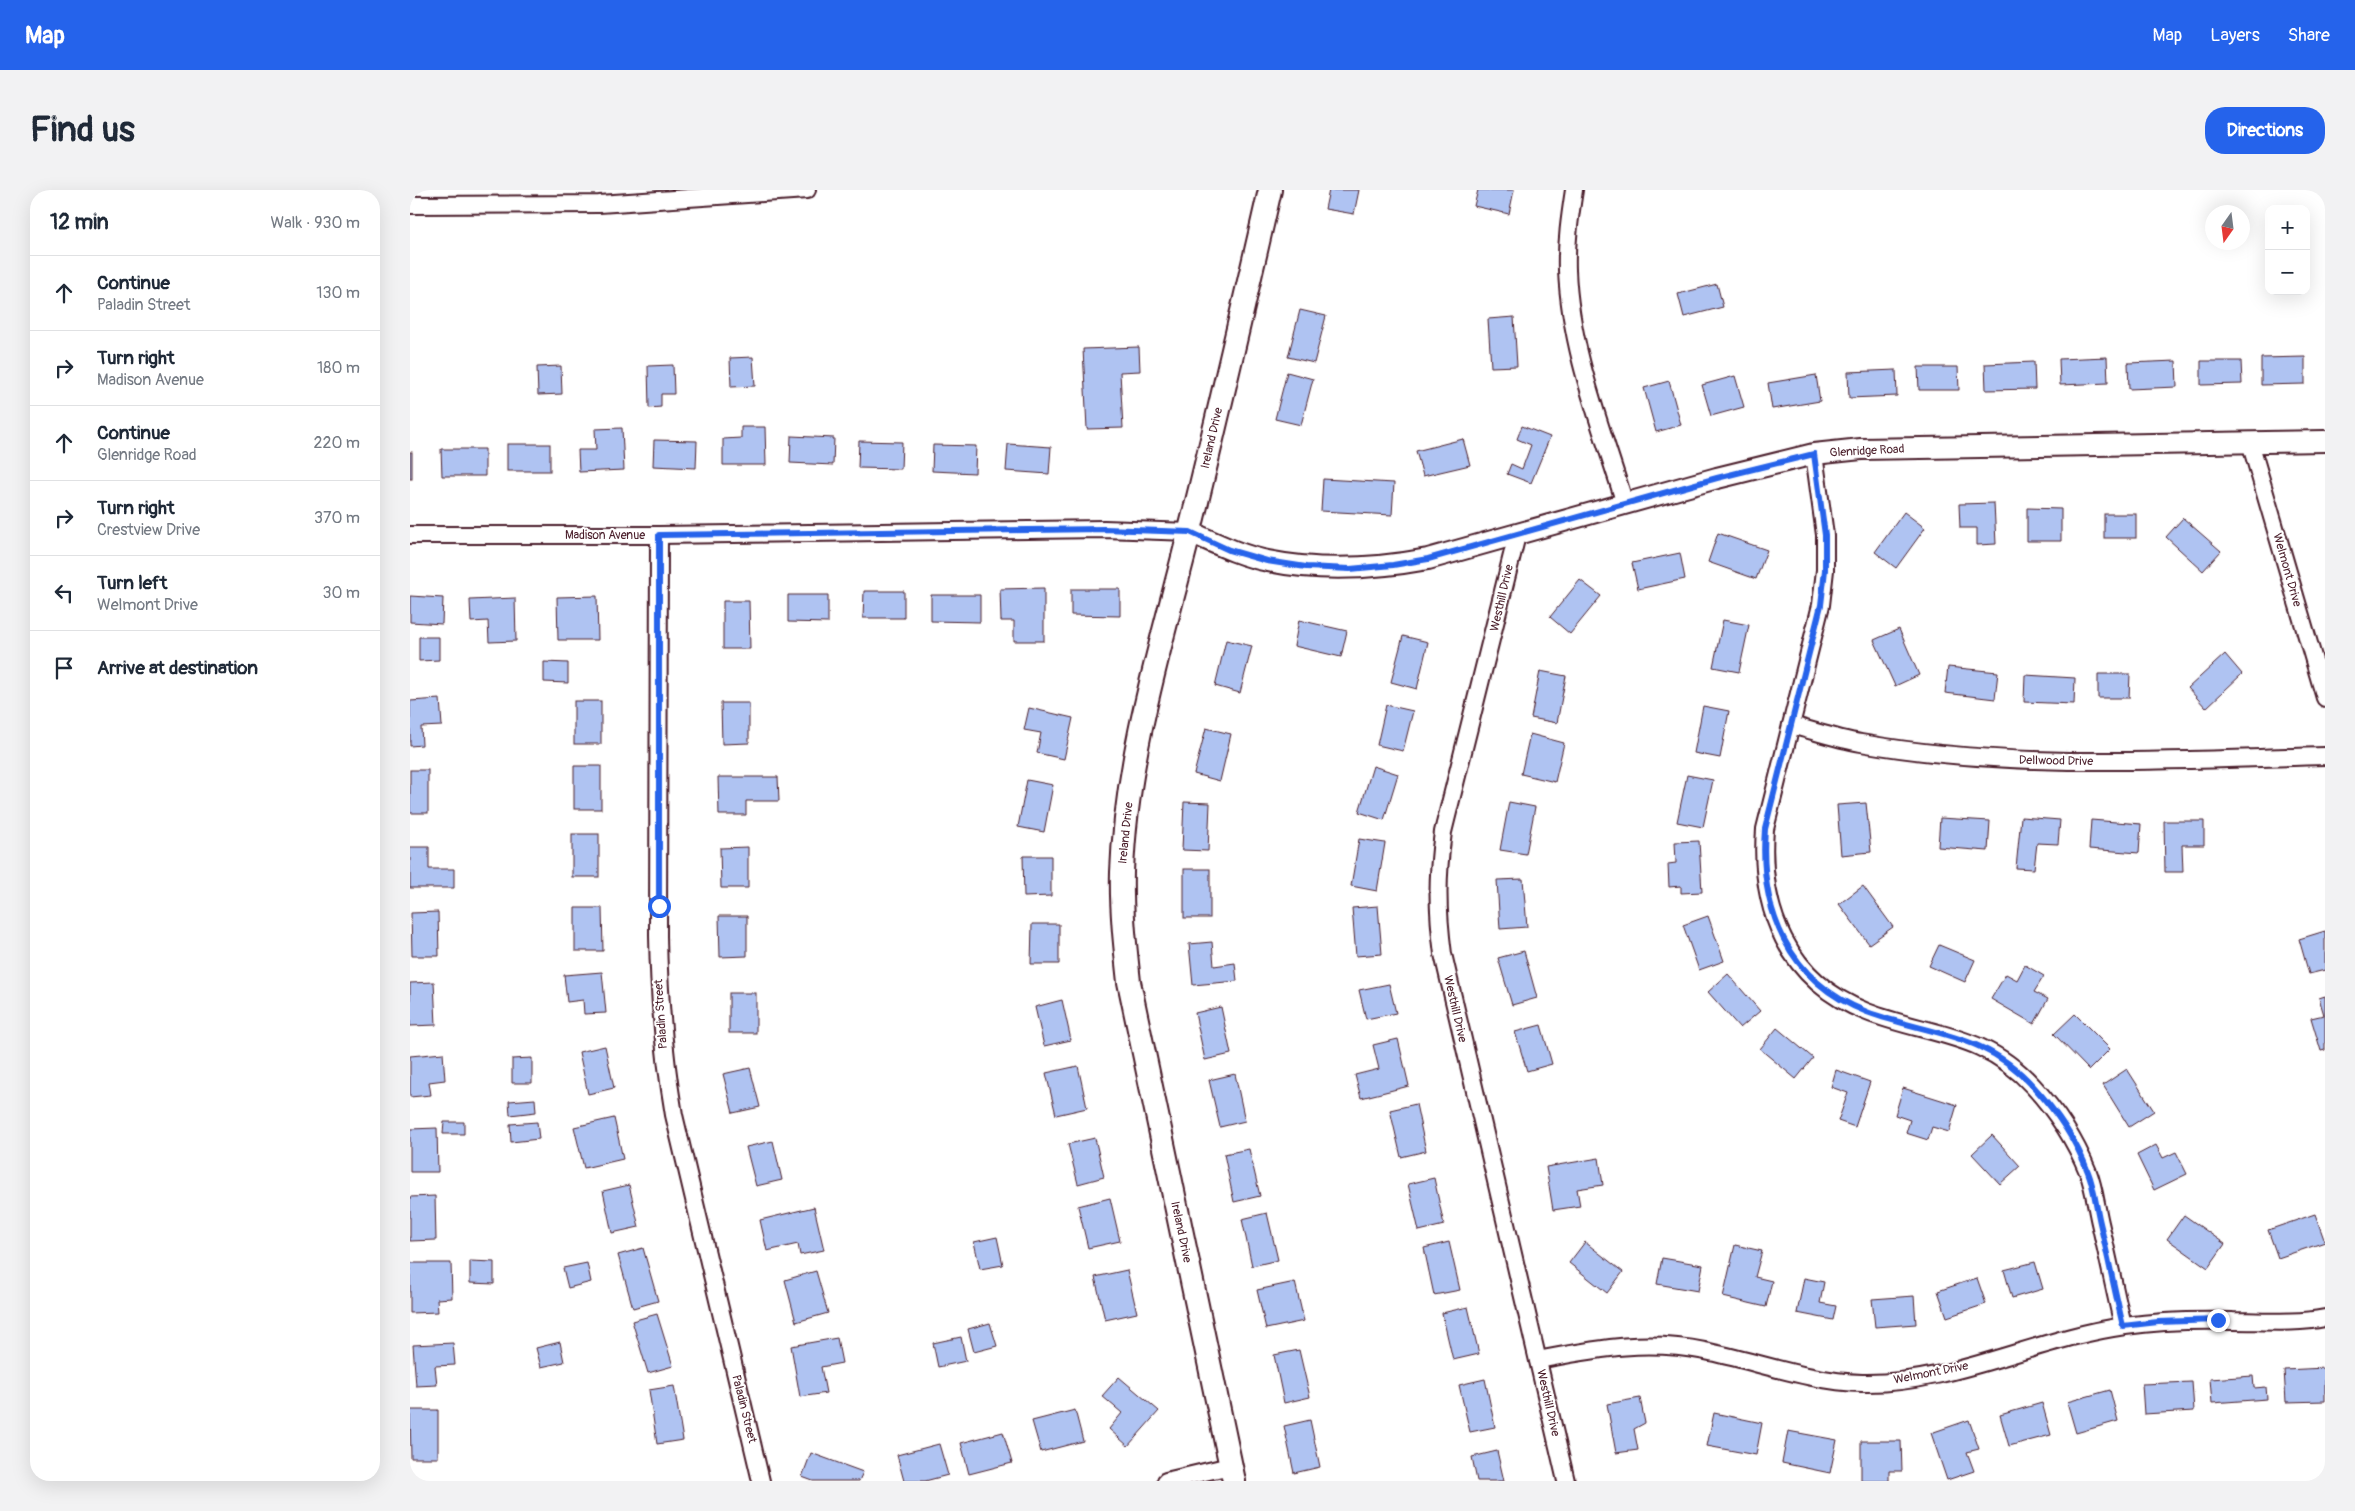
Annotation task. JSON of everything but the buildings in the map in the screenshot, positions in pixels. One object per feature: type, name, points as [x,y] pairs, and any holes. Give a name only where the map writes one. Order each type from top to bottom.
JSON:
[{"type":"main road","name":"Ireland Drive","points":[[1232,1474],[1129,982],[1123,925],[1122,872],[1126,820],[1139,742],[1160,643],[1190,532],[1270,190]]},
{"type":"street","points":[[410,205],[807,190]]},
{"type":"street","points":[[1574,190],[1567,269],[1576,343],[1625,504]]},
{"type":"street","name":"Glenridge Road","points":[[1190,532],[1229,550],[1267,561],[1306,567],[1350,569],[1393,565],[1428,559],[1814,454],[1861,449],[2325,441]]},
{"type":"street","name":"Welmont Drive","points":[[2250,442],[2325,698]]},
{"type":"street","points":[[1814,454],[1825,535],[1825,570],[1821,605],[1765,829],[1763,860],[1767,894],[1776,924],[1788,947],[1807,972],[1826,989],[1848,1003],[1868,1012],[1964,1039],[2000,1058],[2032,1084],[2058,1115],[2074,1141],[2088,1173],[2123,1326]]},
{"type":"street","name":"Madison Avenue","points":[[410,535],[659,535],[1104,529],[1190,532]]},
{"type":"street","name":"Paladin Street","points":[[659,535],[658,936],[659,1002],[665,1063],[674,1116],[761,1481]]},
{"type":"street","name":"Westhill Drive","points":[[1517,535],[1442,832],[1437,875],[1438,905],[1443,954],[1566,1481]]},
{"type":"street","name":"Dellwood Drive","points":[[1791,725],[1858,743],[1928,753],[2002,760],[2076,762],[2325,756]]},
{"type":"street","name":"Welmont Drive","points":[[1538,1360],[1610,1346],[1641,1345],[1704,1351],[1837,1381],[1863,1383],[1937,1374],[2123,1326],[2158,1322],[2218,1320],[2305,1322],[2325,1318]]},
{"type":"street","points":[[1166,1481],[1232,1474]]},
{"type":"route","points":[[659,906],[659,535],[1104,529],[1190,532],[1229,550],[1267,561],[1306,567],[1350,569],[1393,565],[1428,559],[1717,478],[1814,454],[1825,535],[1825,570],[1821,605],[1765,829],[1763,860],[1767,894],[1776,924],[1788,947],[1807,972],[1826,989],[1848,1003],[1868,1012],[1964,1039],[1988,1049],[2032,1084],[2058,1115],[2074,1141],[2088,1173],[2123,1326],[2158,1322],[2206,1322],[2218,1320]]}]
